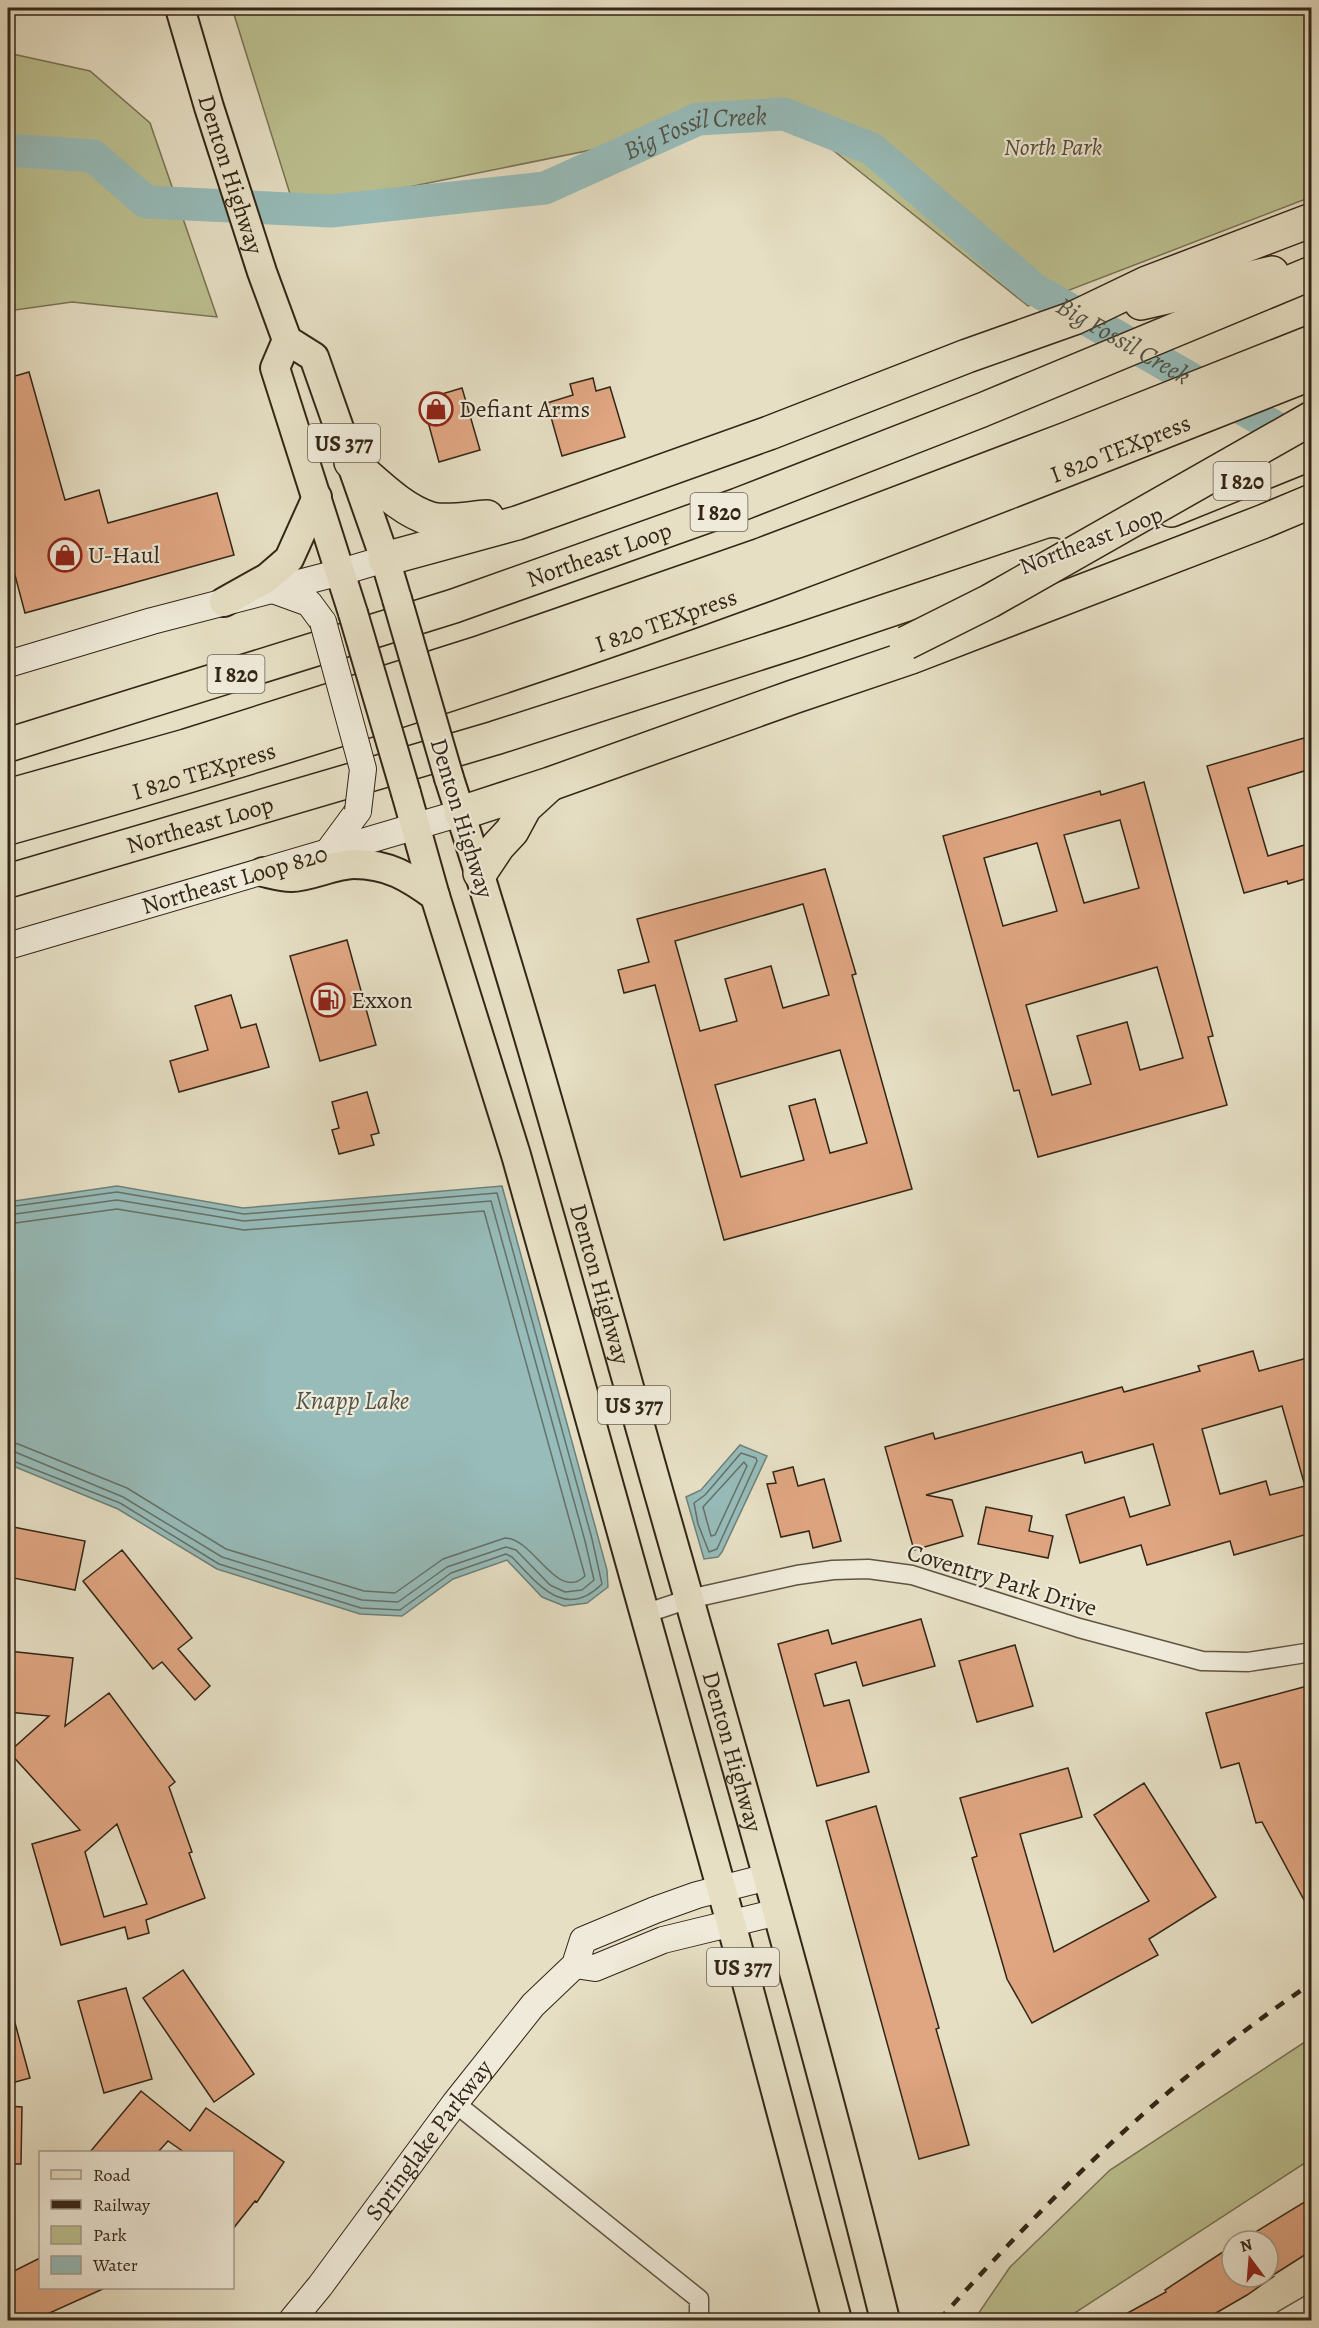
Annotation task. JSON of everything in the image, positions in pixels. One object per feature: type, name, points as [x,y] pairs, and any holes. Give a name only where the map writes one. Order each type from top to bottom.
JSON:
[{"type":"highway","points":[[385,559],[517,523],[770,433],[967,356],[1074,318],[1147,283],[1311,220]]},
{"type":"highway","points":[[1074,318],[1311,264]]},
{"type":"highway","name":"Northeast Loop","points":[[11,743],[454,606],[738,505],[982,410],[1311,273]]},
{"type":"highway","name":"I 820 TEXpress","points":[[8,796],[186,746],[476,654],[761,555],[1067,439],[1311,342]]},
{"type":"highway","name":"I 820 TEXpress","points":[[8,828],[182,779],[485,682],[779,579],[1311,373]]},
{"type":"highway","points":[[909,650],[990,601],[1311,418]]},
{"type":"highway","name":"Northeast Loop","points":[[8,880],[495,738],[1028,564],[1311,453]]},
{"type":"highway","points":[[351,462],[402,504],[432,519],[453,520],[501,515],[517,523]]},
{"type":"highway","points":[[461,813],[550,784],[793,697],[831,673],[909,650],[1240,531],[1311,501]]},
{"type":"highway","points":[[480,873],[512,831],[525,807],[550,784]]},
{"type":"main road","name":"Denton Highway","points":[[180,8],[209,107],[283,330],[275,368],[341,573],[417,827],[435,896],[559,1307],[722,1889],[837,2320]]},
{"type":"main road","name":"Denton Highway","points":[[283,330],[314,357],[385,559],[449,778],[480,873],[606,1303],[778,1912],[819,2059],[885,2320]]},
{"type":"main road","points":[[224,602],[267,578],[289,558],[317,497]]},
{"type":"main road","points":[[8,664],[385,559]]},
{"type":"main road","points":[[273,590],[309,603],[323,622],[363,769],[358,811],[327,853]]},
{"type":"main road","name":"Northeast Loop 820","points":[[8,946],[461,813]]},
{"type":"main road","points":[[263,872],[293,878],[353,864],[381,866],[406,875],[435,896]]},
{"type":"main road","points":[[475,1023],[504,1026],[530,1044]]},
{"type":"main road","name":"Springlake Parkway","points":[[292,2320],[320,2286],[455,2103],[533,2005],[575,1965],[584,1940],[655,1910],[698,1895],[768,1877]]},
{"type":"main road","points":[[575,1965],[595,1968],[663,1940],[778,1912]]},
{"type":"street","name":"Coventry Park Drive","points":[[644,1614],[689,1599],[797,1575],[868,1569],[912,1575],[1079,1628],[1202,1661],[1248,1662],[1311,1652]]},
{"type":"street","points":[[455,2103],[699,2299],[699,2320]]},
{"type":"street","points":[[1283,2320],[1311,2303]]},
{"type":"green space","name":"North Park","points":[[232,8],[1311,8],[1311,197],[1028,306],[784,111],[295,210]]},
{"type":"green space","points":[[8,53],[90,71],[150,123],[217,317],[72,302],[8,311]]},
{"type":"green space","points":[[1311,2038],[1311,2159],[1064,2320],[974,2320],[1010,2267],[1110,2170]]},
{"type":"water","name":"Knapp Lake","points":[[117,1186],[243,1208],[502,1186],[607,1570],[608,1587],[587,1603],[564,1606],[542,1597],[507,1560],[453,1579],[402,1616],[360,1614],[217,1569],[118,1509],[8,1464],[8,1202]]},
{"type":"water","points":[[740,1445],[767,1456],[722,1552],[718,1557],[704,1559],[686,1497],[701,1490]]},
{"type":"building","points":[[29,372],[65,500],[99,490],[108,523],[217,493],[234,555],[25,613],[8,549],[8,378]]},
{"type":"building","points":[[593,378],[596,391],[610,387],[625,437],[562,456],[547,403],[573,395],[570,384]]},
{"type":"building","points":[[462,388],[480,450],[439,462],[422,400]]},
{"type":"building","points":[[1311,736],[1311,769],[1248,788],[1268,856],[1311,843],[1311,877],[1244,893],[1207,766]]},
{"type":"building","points":[[1144,782],[1213,1036],[1208,1037],[1227,1105],[1038,1157],[1019,1090],[1014,1091],[943,836],[1100,791],[1101,795]],"holes":[[[1120,820],[1139,888],[1084,903],[1064,835]],[[1037,843],[1057,911],[1003,926],[984,858]],[[1157,967],[1183,1058],[1140,1070],[1127,1022],[1077,1036],[1091,1084],[1052,1095],[1026,1005]]]},
{"type":"building","points":[[825,869],[856,974],[852,975],[912,1189],[724,1240],[655,985],[624,993],[618,970],[649,962],[637,919]],"holes":[[[803,904],[829,995],[783,1008],[771,966],[725,979],[737,1021],[700,1031],[675,941]],[[840,1050],[867,1143],[830,1153],[815,1099],[789,1106],[804,1160],[741,1177],[715,1085]]]},
{"type":"building","points":[[347,940],[376,1045],[320,1061],[290,956]]},
{"type":"building","points":[[231,995],[241,1028],[256,1024],[269,1067],[179,1092],[170,1061],[208,1050],[195,1006]]},
{"type":"building","points":[[367,1092],[379,1133],[371,1135],[374,1145],[339,1154],[332,1130],[339,1128],[332,1102]]},
{"type":"building","points":[[1253,1351],[1259,1371],[1311,1357],[1311,1533],[1234,1555],[1230,1541],[1147,1565],[1141,1545],[1080,1563],[1066,1515],[1124,1497],[1130,1517],[1170,1505],[1153,1444],[1085,1463],[1082,1452],[926,1495],[952,1500],[963,1536],[914,1550],[885,1447],[933,1433],[935,1439],[1122,1387],[1124,1392],[1200,1371],[1198,1366]],"holes":[[[1282,1406],[1305,1486],[1270,1495],[1266,1481],[1220,1494],[1202,1429]]]},
{"type":"building","points":[[793,1467],[798,1486],[824,1479],[841,1541],[813,1548],[809,1531],[781,1537],[767,1484],[776,1483],[773,1472]]},
{"type":"building","points":[[986,1507],[1032,1516],[1029,1531],[1053,1536],[1048,1558],[978,1544]]},
{"type":"building","points":[[8,1526],[85,1541],[75,1590],[8,1577]]},
{"type":"building","points":[[122,1550],[192,1638],[178,1649],[210,1686],[195,1700],[162,1662],[153,1669],[83,1581]]},
{"type":"building","points":[[921,1619],[935,1666],[863,1686],[856,1662],[815,1674],[824,1706],[849,1700],[869,1772],[817,1786],[778,1644],[828,1630],[832,1644]]},
{"type":"building","points":[[1015,1645],[1033,1706],[977,1722],[959,1661]]},
{"type":"building","points":[[8,1651],[73,1658],[65,1726],[109,1693],[175,1782],[169,1787],[192,1852],[189,1853],[205,1898],[146,1920],[149,1933],[128,1939],[125,1927],[61,1945],[32,1844],[80,1830],[9,1752],[49,1716],[8,1712]],"holes":[[[117,1824],[147,1904],[104,1917],[85,1852]]]},
{"type":"building","points":[[1311,1685],[1311,1913],[1262,1822],[1256,1823],[1239,1763],[1221,1768],[1206,1713]]},
{"type":"building","points":[[1068,1768],[1082,1817],[1020,1834],[1054,1952],[1149,1901],[1094,1815],[1144,1783],[1216,1897],[1149,1939],[1158,1955],[1032,2023],[1007,1979],[972,1858],[977,1856],[960,1798]]},
{"type":"building","points":[[876,1806],[939,2028],[936,2029],[969,2145],[919,2159],[826,1821]]},
{"type":"building","points":[[183,1970],[254,2074],[214,2102],[143,1998]]},
{"type":"building","points":[[126,1988],[152,2079],[104,2093],[78,2001]]},
{"type":"building","points":[[8,2012],[12,2012],[30,2078],[8,2084]]},
{"type":"building","points":[[141,2091],[190,2131],[206,2108],[284,2162],[257,2202],[255,2201],[234,2227],[234,2151],[183,2151],[168,2141],[159,2151],[91,2151]]},
{"type":"building","points":[[8,2106],[22,2107],[21,2164],[8,2164]]},
{"type":"building","points":[[1311,2198],[1311,2251],[1280,2271],[1280,2229],[1261,2229]]},
{"type":"building","points":[[1220,2254],[1220,2289],[1256,2289],[1204,2320],[1115,2320],[1166,2292],[1165,2290]]},
{"type":"building","points":[[39,2258],[39,2289],[103,2289],[34,2320],[8,2320],[8,2274]]},
{"type":"waterway","name":"Big Fossil Creek","points":[[8,150],[93,156],[146,202],[331,211],[545,188],[698,119],[784,114],[872,149],[1034,289],[1308,446]]},
{"type":"railway","points":[[939,2320],[981,2273],[1069,2183],[1115,2140],[1210,2058],[1260,2019],[1312,1983]]},
{"type":"place","name":"Defiant Arms","points":[[436,409]]},
{"type":"place","name":"U-Haul","points":[[65,555]]},
{"type":"place","name":"Exxon","points":[[328,1000]]}]
